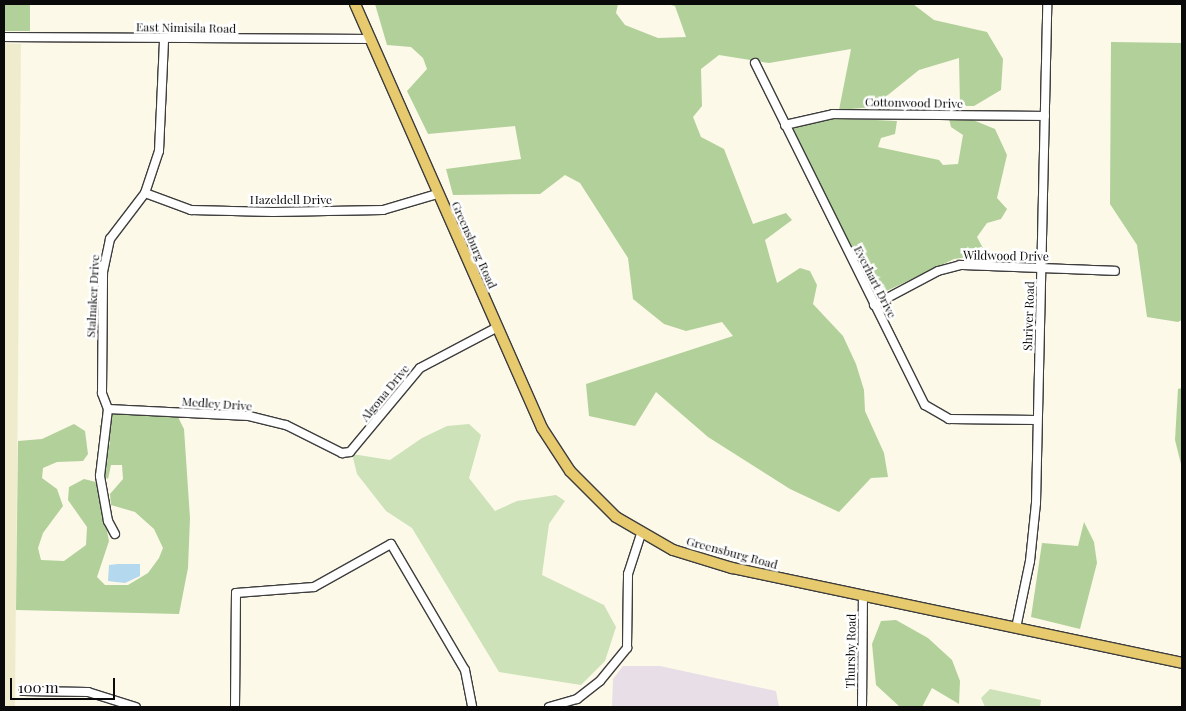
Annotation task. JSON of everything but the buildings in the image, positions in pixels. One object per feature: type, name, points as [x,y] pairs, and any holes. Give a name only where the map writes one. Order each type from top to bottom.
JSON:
[{"type":"main road","name":"Greensburg Road","points":[[355,4],[496,328],[542,428],[563,462],[596,500],[641,534],[698,559],[863,596],[1182,663]]},
{"type":"street","name":"Shriver Road","points":[[1016,628],[1033,537],[1047,4]]},
{"type":"street","name":"East Nimisila Road","points":[[4,37],[369,39]]},
{"type":"street","name":"Stalnaker Drive","points":[[115,534],[108,521],[100,476],[108,409],[102,393],[104,258],[117,224],[145,192],[162,137],[164,39]]},
{"type":"street","name":"Everhart Drive","points":[[755,63],[922,400],[935,414],[949,419],[1037,420]]},
{"type":"street","name":"Cottonwood Drive","points":[[785,125],[833,114],[1045,116]]},
{"type":"street","name":"Hazeldell Drive","points":[[145,192],[191,210],[273,212],[383,210],[437,194]]},
{"type":"street","name":"Wildwood Drive","points":[[874,305],[949,267],[1115,271]]},
{"type":"street","name":"Algona Drive","points":[[348,452],[420,368],[496,328]]},
{"type":"street","name":"Medley Drive","points":[[108,409],[249,416],[286,425],[348,452]]},
{"type":"street","points":[[549,707],[577,699],[600,681],[627,648],[628,574],[641,534]]},
{"type":"street","points":[[235,707],[236,594],[314,587],[391,544],[465,670],[472,707]]},
{"type":"street","name":"Thursby Road","points":[[862,707],[863,596]]},
{"type":"street","points":[[24,690],[88,692],[109,704],[136,707]]},
{"type":"shaded area","points":[[4,43],[21,44],[15,707],[4,707]]},
{"type":"shaded area","points":[[623,666],[660,666],[776,691],[779,707],[612,707],[613,679]]},
{"type":"green space","points":[[4,4],[30,4],[30,31],[4,31]]},
{"type":"green space","points":[[375,4],[618,4],[616,13],[625,25],[658,38],[686,37],[675,6],[667,4],[913,4],[934,20],[987,32],[1003,59],[1001,90],[974,106],[960,106],[959,58],[919,70],[873,107],[839,110],[851,49],[769,63],[719,55],[701,69],[702,106],[693,117],[701,137],[724,149],[753,224],[786,213],[792,220],[765,240],[777,283],[800,268],[810,271],[817,285],[813,304],[843,336],[856,364],[864,390],[865,411],[884,453],[888,477],[871,478],[839,512],[790,489],[708,437],[656,392],[635,426],[589,416],[586,384],[733,336],[722,322],[686,331],[664,324],[633,299],[628,258],[580,183],[565,175],[540,194],[453,195],[446,169],[521,159],[515,126],[428,134],[407,91],[427,69],[423,58],[411,47],[387,45]]},
{"type":"green space","points":[[1111,42],[1182,43],[1182,320],[1178,322],[1147,317],[1137,245],[1110,204]]},
{"type":"green space","points":[[830,118],[897,121],[895,134],[881,138],[878,147],[939,160],[943,165],[958,164],[963,135],[951,127],[949,119],[973,120],[995,129],[1007,155],[997,198],[1007,209],[1001,219],[987,223],[977,237],[984,250],[981,255],[954,259],[876,296],[791,128],[806,121]]},
{"type":"green space","points":[[1182,388],[1182,468],[1175,440],[1178,389]]},
{"type":"green space","points":[[115,413],[178,417],[184,429],[190,518],[188,568],[179,614],[16,610],[18,441],[42,439],[74,424],[85,431],[88,454],[83,461],[57,462],[43,468],[42,478],[57,489],[63,506],[43,533],[38,548],[41,560],[64,561],[86,545],[87,527],[68,500],[69,487],[84,479],[96,482],[109,541],[97,577],[105,585],[128,585],[148,573],[159,558],[163,548],[154,529],[135,512],[111,505],[110,494],[123,479],[122,465],[111,465],[108,479],[104,476],[110,441],[99,426]]},
{"type":"green space","points":[[469,424],[481,435],[469,478],[495,511],[517,501],[556,495],[565,501],[549,524],[542,575],[604,605],[616,627],[605,661],[581,685],[499,672],[412,528],[386,511],[357,474],[352,454],[390,460],[422,438],[447,426]]},
{"type":"green space","points":[[1084,522],[1094,542],[1097,563],[1080,629],[1031,617],[1042,543],[1078,546]]},
{"type":"green space","points":[[896,620],[928,638],[952,660],[960,681],[959,704],[932,688],[922,707],[900,707],[876,685],[872,644],[881,621]]},
{"type":"green space","points":[[990,689],[1041,700],[1040,707],[985,707],[981,698]]},
{"type":"water","points":[[140,564],[140,576],[125,583],[108,581],[109,565]]}]
